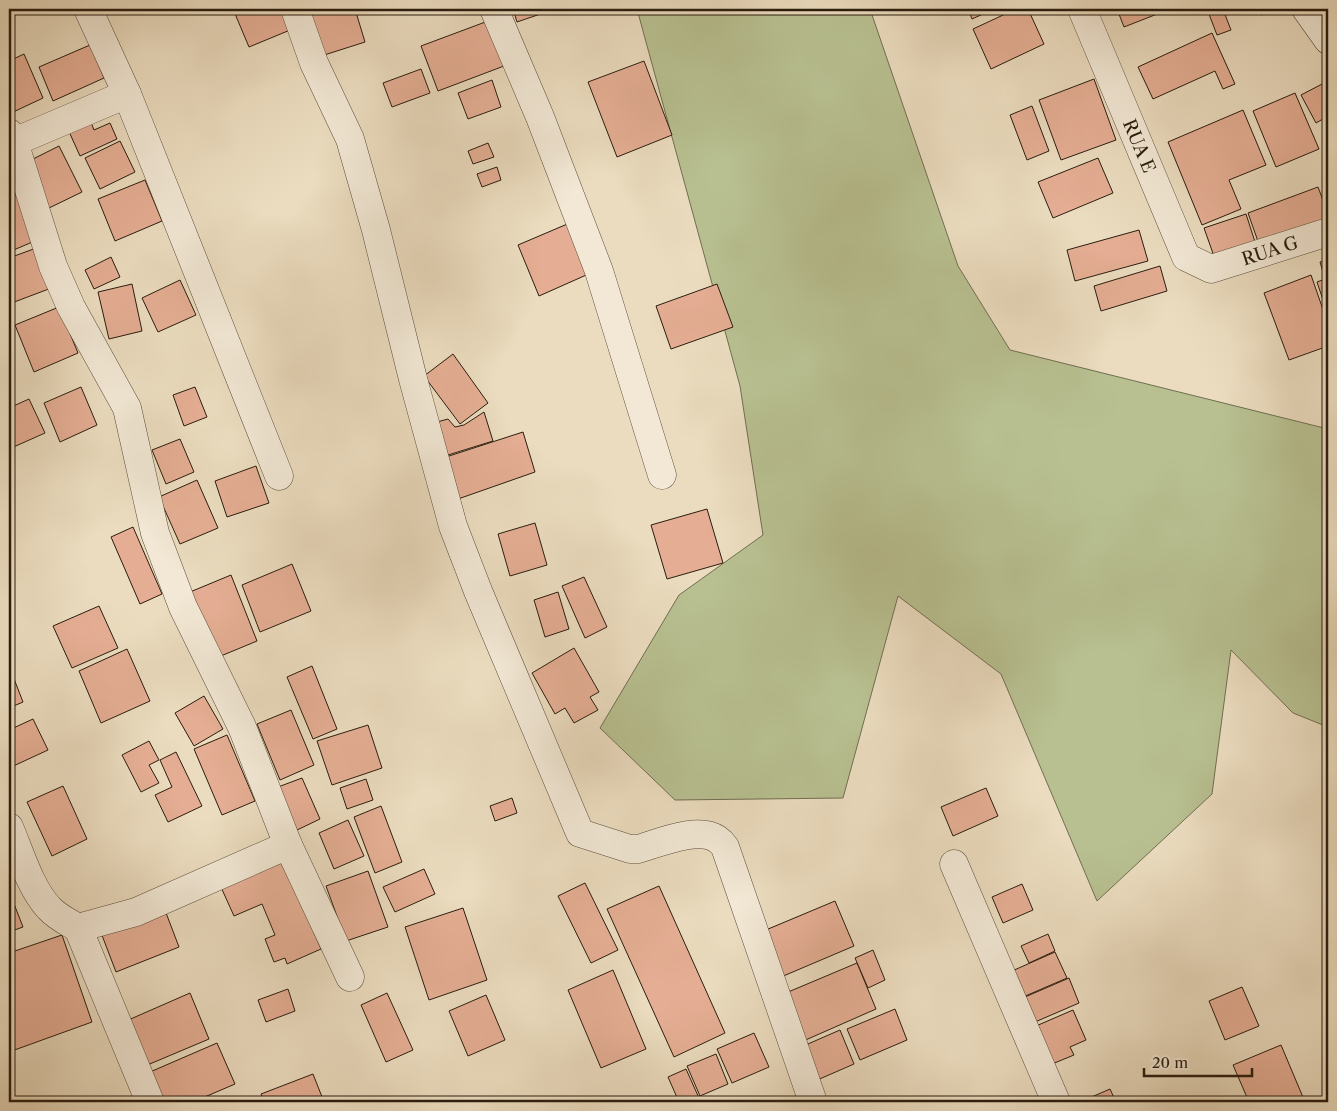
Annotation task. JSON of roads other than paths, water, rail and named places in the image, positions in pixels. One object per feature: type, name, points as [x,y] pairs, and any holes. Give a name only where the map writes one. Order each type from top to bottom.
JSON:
[{"type":"street","points":[[88,9],[127,94],[279,476]]},
{"type":"street","points":[[295,9],[314,63],[350,139],[376,230],[452,526],[580,832],[630,849],[638,849],[691,834],[711,836],[718,839],[725,847],[813,1102]]},
{"type":"street","points":[[494,9],[540,117],[599,271],[662,475]]},
{"type":"street","name":"RUA E","points":[[1082,9],[1186,257],[1211,269]]},
{"type":"street","points":[[1306,9],[1328,40]]},
{"type":"street","points":[[127,94],[11,138],[56,274],[71,307],[126,408],[155,533],[183,607],[242,727],[288,845],[350,977]]},
{"type":"street","name":"RUA G","points":[[1211,269],[1328,232]]},
{"type":"street","points":[[9,827],[37,892],[48,908],[60,918],[78,928],[150,1102]]},
{"type":"street","points":[[78,928],[136,912],[288,845]]},
{"type":"street","points":[[954,864],[1056,1102]]}]
